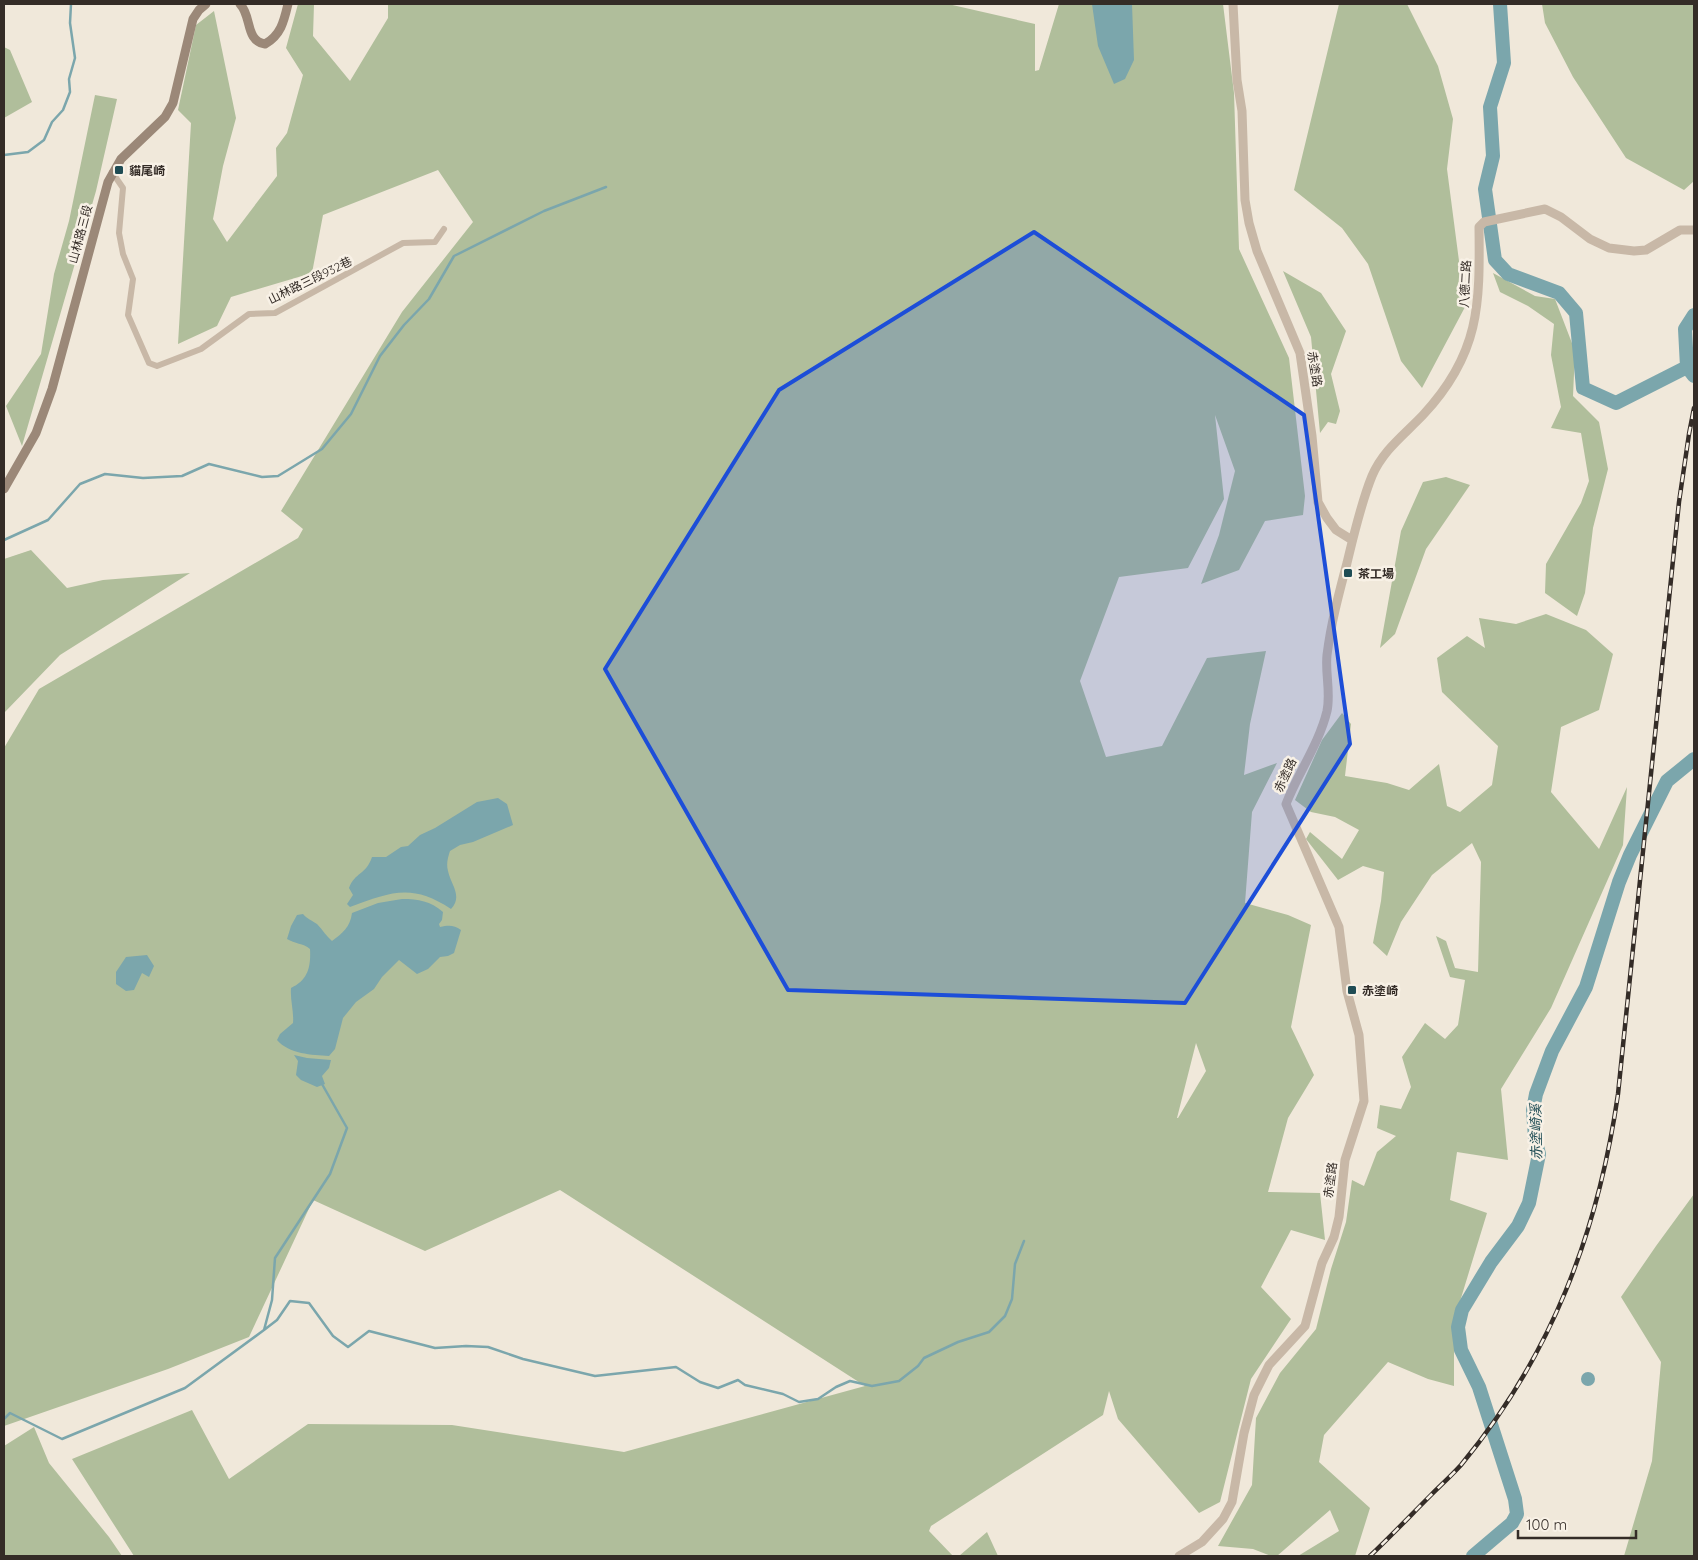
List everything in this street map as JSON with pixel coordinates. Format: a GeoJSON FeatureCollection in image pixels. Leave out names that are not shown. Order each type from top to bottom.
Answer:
{"type":"FeatureCollection","features":[{"type":"Feature","properties":{"kind":"main road","name":"山林路三段"},"geometry":{"type":"LineString","coordinates":[[4,489],[36,433],[52,389],[96,223],[112,172],[120,159],[170,110],[193,19],[198,10],[206,4]]}},
{"type":"Feature","properties":{"kind":"main road"},"geometry":{"type":"LineString","coordinates":[[243,5],[252,38],[258,43],[265,44],[272,40],[281,28],[288,4]]}},
{"type":"Feature","properties":{"kind":"street","name":"赤塗路"},"geometry":{"type":"LineString","coordinates":[[1179,1556],[1202,1542],[1223,1519],[1232,1502],[1244,1433],[1254,1396],[1269,1366],[1305,1326],[1322,1262],[1334,1237],[1339,1216],[1345,1160],[1364,1101],[1359,1035],[1347,991],[1339,927],[1286,804],[1320,732],[1327,711],[1329,698],[1327,658],[1330,634],[1352,540],[1336,530],[1318,502],[1312,436],[1300,353],[1257,251],[1249,223],[1244,200],[1242,111],[1237,80],[1232,4]]}},
{"type":"Feature","properties":{"kind":"street","name":"山林路三段932巷"},"geometry":{"type":"LineString","coordinates":[[112,172],[124,188],[120,233],[123,254],[133,279],[128,315],[149,363],[157,366],[202,348],[249,314],[275,313],[403,243],[435,242],[444,229]]}},
{"type":"Feature","properties":{"kind":"street","name":"八德二路"},"geometry":{"type":"LineString","coordinates":[[1352,540],[1372,476],[1380,459],[1423,415],[1444,390],[1455,374],[1463,356],[1472,334],[1478,307],[1480,282],[1479,227],[1484,222],[1545,209],[1561,217],[1590,239],[1609,248],[1634,251],[1646,250],[1680,230],[1694,230]]}},
{"type":"Feature","properties":{"kind":"highlighted area"},"geometry":{"type":"Polygon","coordinates":[[[1034,232],[1304,415],[1350,744],[1185,1003],[788,990],[605,669],[779,390],[1034,232]]]}},
{"type":"Feature","properties":{"kind":"green space"},"geometry":{"type":"Polygon","coordinates":[[[298,4],[314,4],[313,36],[350,81],[388,18],[388,4],[948,4],[1035,24],[1035,71],[1039,70],[1059,4],[1223,4],[1234,93],[1239,249],[1289,358],[1305,496],[1303,515],[1265,521],[1239,570],[1201,584],[1219,535],[1235,471],[1215,415],[1224,499],[1188,568],[1119,577],[1080,681],[1106,757],[1162,746],[1207,658],[1266,651],[1250,724],[1244,775],[1277,763],[1252,812],[1245,903],[1288,915],[1311,925],[1291,1027],[1314,1075],[1288,1118],[1268,1192],[1320,1193],[1325,1240],[1291,1230],[1261,1287],[1291,1319],[1251,1379],[1220,1502],[1199,1513],[1118,1419],[1109,1391],[1103,1415],[931,1526],[929,1531],[953,1556],[134,1556],[72,1459],[192,1410],[229,1479],[308,1424],[452,1425],[624,1452],[865,1386],[560,1190],[425,1251],[313,1200],[249,1337],[168,1369],[4,1426],[4,748],[39,689],[298,538],[303,529],[281,511],[402,312],[473,222],[438,170],[323,215],[312,273],[231,297],[217,326],[178,344],[191,123],[178,110],[196,25],[214,11],[236,118],[223,166],[213,219],[227,242],[277,176],[276,148],[287,133],[303,75],[286,48],[298,4]],[[1196,1043],[1177,1118],[1178,1118],[1206,1071],[1196,1043]]]}},
{"type":"Feature","properties":{"kind":"green space"},"geometry":{"type":"Polygon","coordinates":[[[1339,4],[1407,4],[1438,66],[1453,119],[1447,169],[1465,307],[1422,388],[1401,361],[1368,264],[1342,228],[1294,190],[1339,4]]]}},
{"type":"Feature","properties":{"kind":"green space"},"geometry":{"type":"Polygon","coordinates":[[[1542,4],[1694,4],[1694,181],[1684,190],[1626,158],[1573,77],[1545,23],[1542,4]]]}},
{"type":"Feature","properties":{"kind":"green space"},"geometry":{"type":"Polygon","coordinates":[[[4,47],[10,50],[32,102],[4,118],[4,47]]]}},
{"type":"Feature","properties":{"kind":"green space"},"geometry":{"type":"Polygon","coordinates":[[[95,95],[117,99],[96,191],[22,446],[6,406],[41,354],[54,274],[69,221],[95,95]]]}},
{"type":"Feature","properties":{"kind":"green space"},"geometry":{"type":"Polygon","coordinates":[[[1283,271],[1321,293],[1346,331],[1331,374],[1340,411],[1336,424],[1328,422],[1320,433],[1311,337],[1283,271]]]}},
{"type":"Feature","properties":{"kind":"green space"},"geometry":{"type":"Polygon","coordinates":[[[1493,273],[1535,296],[1555,299],[1575,351],[1573,396],[1599,422],[1608,469],[1593,528],[1585,593],[1577,616],[1545,593],[1546,564],[1581,503],[1589,481],[1581,433],[1551,428],[1561,407],[1551,355],[1554,324],[1528,306],[1500,292],[1493,273]]]}},
{"type":"Feature","properties":{"kind":"green space"},"geometry":{"type":"Polygon","coordinates":[[[1446,477],[1470,485],[1426,549],[1395,634],[1380,648],[1401,531],[1423,482],[1446,477]]]}},
{"type":"Feature","properties":{"kind":"green space"},"geometry":{"type":"Polygon","coordinates":[[[31,550],[67,588],[103,580],[190,573],[60,655],[4,713],[4,559],[31,550]]]}},
{"type":"Feature","properties":{"kind":"green space"},"geometry":{"type":"Polygon","coordinates":[[[1546,614],[1586,630],[1613,654],[1599,710],[1561,727],[1551,792],[1599,849],[1627,787],[1623,845],[1551,1008],[1501,1089],[1508,1160],[1457,1152],[1450,1200],[1487,1213],[1454,1321],[1454,1386],[1428,1379],[1388,1362],[1324,1435],[1319,1462],[1370,1508],[1355,1556],[1298,1556],[1339,1531],[1330,1510],[1277,1556],[1271,1556],[1253,1549],[1218,1546],[1252,1485],[1256,1418],[1280,1373],[1316,1329],[1331,1269],[1346,1222],[1352,1180],[1364,1186],[1377,1152],[1396,1136],[1377,1128],[1380,1105],[1401,1109],[1411,1087],[1402,1057],[1425,1023],[1445,1039],[1458,1025],[1465,980],[1450,977],[1436,936],[1446,941],[1455,968],[1478,972],[1481,862],[1472,843],[1432,875],[1401,922],[1387,956],[1373,943],[1384,872],[1363,866],[1338,880],[1306,839],[1310,832],[1342,859],[1359,830],[1335,817],[1311,812],[1295,800],[1322,740],[1342,713],[1351,724],[1345,776],[1387,783],[1409,790],[1439,764],[1447,806],[1460,812],[1492,785],[1498,746],[1442,692],[1437,658],[1467,636],[1485,648],[1479,618],[1516,624],[1546,614]]]}},
{"type":"Feature","properties":{"kind":"green space"},"geometry":{"type":"Polygon","coordinates":[[[1694,1194],[1694,1556],[1624,1556],[1652,1461],[1661,1362],[1621,1297],[1694,1194]]]}},
{"type":"Feature","properties":{"kind":"green space"},"geometry":{"type":"Polygon","coordinates":[[[34,1427],[49,1463],[109,1537],[122,1556],[4,1556],[4,1446],[34,1427]]]}},
{"type":"Feature","properties":{"kind":"green space"},"geometry":{"type":"Polygon","coordinates":[[[987,1532],[998,1556],[959,1556],[987,1532]]]}},
{"type":"Feature","properties":{"kind":"water"},"geometry":{"type":"Polygon","coordinates":[[[1092,4],[1132,4],[1134,60],[1125,79],[1114,84],[1098,46],[1092,4]]]}},
{"type":"Feature","properties":{"kind":"water"},"geometry":{"type":"Polygon","coordinates":[[[498,798],[507,804],[513,825],[473,842],[460,845],[450,851],[447,868],[456,895],[456,900],[451,909],[437,901],[413,893],[390,894],[350,907],[347,904],[353,895],[349,888],[351,883],[367,867],[372,857],[386,857],[401,847],[408,846],[420,835],[477,802],[498,798]]]}},
{"type":"Feature","properties":{"kind":"water"},"geometry":{"type":"Polygon","coordinates":[[[402,899],[419,900],[433,905],[443,912],[442,920],[439,924],[440,927],[451,926],[461,930],[454,953],[440,957],[428,969],[417,974],[399,960],[382,977],[374,989],[356,1002],[343,1018],[335,1049],[329,1056],[301,1053],[282,1045],[277,1040],[280,1034],[293,1023],[291,988],[305,977],[310,962],[310,949],[287,939],[297,915],[303,914],[317,924],[332,941],[350,922],[352,913],[378,903],[402,899]]]}},
{"type":"Feature","properties":{"kind":"water"},"geometry":{"type":"Polygon","coordinates":[[[147,955],[154,966],[149,977],[142,973],[134,990],[126,991],[116,984],[116,972],[126,957],[147,955]]]}},
{"type":"Feature","properties":{"kind":"water"},"geometry":{"type":"Polygon","coordinates":[[[294,1055],[331,1060],[329,1068],[322,1076],[325,1084],[317,1087],[301,1080],[296,1075],[298,1061],[294,1055]]]}},
{"type":"Feature","properties":{"kind":"water"},"geometry":{"type":"Polygon","coordinates":[[[1585,1372],[1591,1372],[1595,1379],[1591,1386],[1585,1386],[1581,1382],[1581,1376],[1585,1372]]]}},
{"type":"Feature","properties":{"kind":"waterway"},"geometry":{"type":"LineString","coordinates":[[4,155],[28,152],[44,140],[52,122],[63,110],[70,92],[69,79],[75,58],[70,23],[71,4]]}},
{"type":"Feature","properties":{"kind":"waterway"},"geometry":{"type":"LineString","coordinates":[[1500,4],[1504,63],[1490,107],[1493,156],[1485,189],[1495,260],[1508,274],[1559,293],[1576,313],[1583,388],[1616,403],[1687,367]]}},
{"type":"Feature","properties":{"kind":"waterway"},"geometry":{"type":"LineString","coordinates":[[4,540],[48,520],[80,484],[105,474],[143,478],[182,476],[209,464],[262,477],[278,476],[322,449],[351,414],[380,356],[404,325],[429,299],[454,256],[544,211],[606,187]]}},
{"type":"Feature","properties":{"kind":"waterway","name":"赤塗崎溪"},"geometry":{"type":"LineString","coordinates":[[1694,315],[1685,329],[1687,367],[1694,376]]}},
{"type":"Feature","properties":{"kind":"waterway","name":"赤塗崎溪"},"geometry":{"type":"LineString","coordinates":[[1473,1556],[1512,1523],[1517,1514],[1515,1499],[1479,1387],[1461,1350],[1458,1327],[1462,1310],[1491,1262],[1518,1226],[1529,1203],[1539,1154],[1535,1138],[1533,1110],[1536,1094],[1552,1051],[1586,987],[1619,882],[1630,855],[1667,781],[1694,759]]}},
{"type":"Feature","properties":{"kind":"waterway"},"geometry":{"type":"LineString","coordinates":[[4,1419],[10,1413],[62,1439],[185,1388],[264,1330],[272,1300],[275,1258],[330,1174],[347,1128],[322,1084]]}},
{"type":"Feature","properties":{"kind":"waterway"},"geometry":{"type":"LineString","coordinates":[[264,1330],[277,1320],[290,1301],[309,1303],[333,1336],[348,1347],[369,1331],[435,1348],[488,1347],[523,1359],[595,1376],[676,1367],[700,1382],[718,1388],[738,1380],[745,1385],[783,1394],[799,1402],[818,1399],[836,1387],[850,1381],[872,1386],[899,1381],[918,1366],[924,1358],[958,1342],[989,1332],[1005,1316],[1012,1299],[1015,1264],[1024,1241]]}},
{"type":"Feature","properties":{"kind":"railway"},"geometry":{"type":"LineString","coordinates":[[1370,1556],[1461,1465],[1493,1423],[1521,1381],[1566,1291],[1598,1195],[1618,1094],[1679,502],[1694,408]]}},
{"type":"Feature","properties":{"kind":"place","name":"貓尾崎"},"geometry":{"type":"Point","coordinates":[119,170]}},
{"type":"Feature","properties":{"kind":"place","name":"茶工場"},"geometry":{"type":"Point","coordinates":[1348,573]}},
{"type":"Feature","properties":{"kind":"place","name":"赤塗崎"},"geometry":{"type":"Point","coordinates":[1352,990]}}]}
